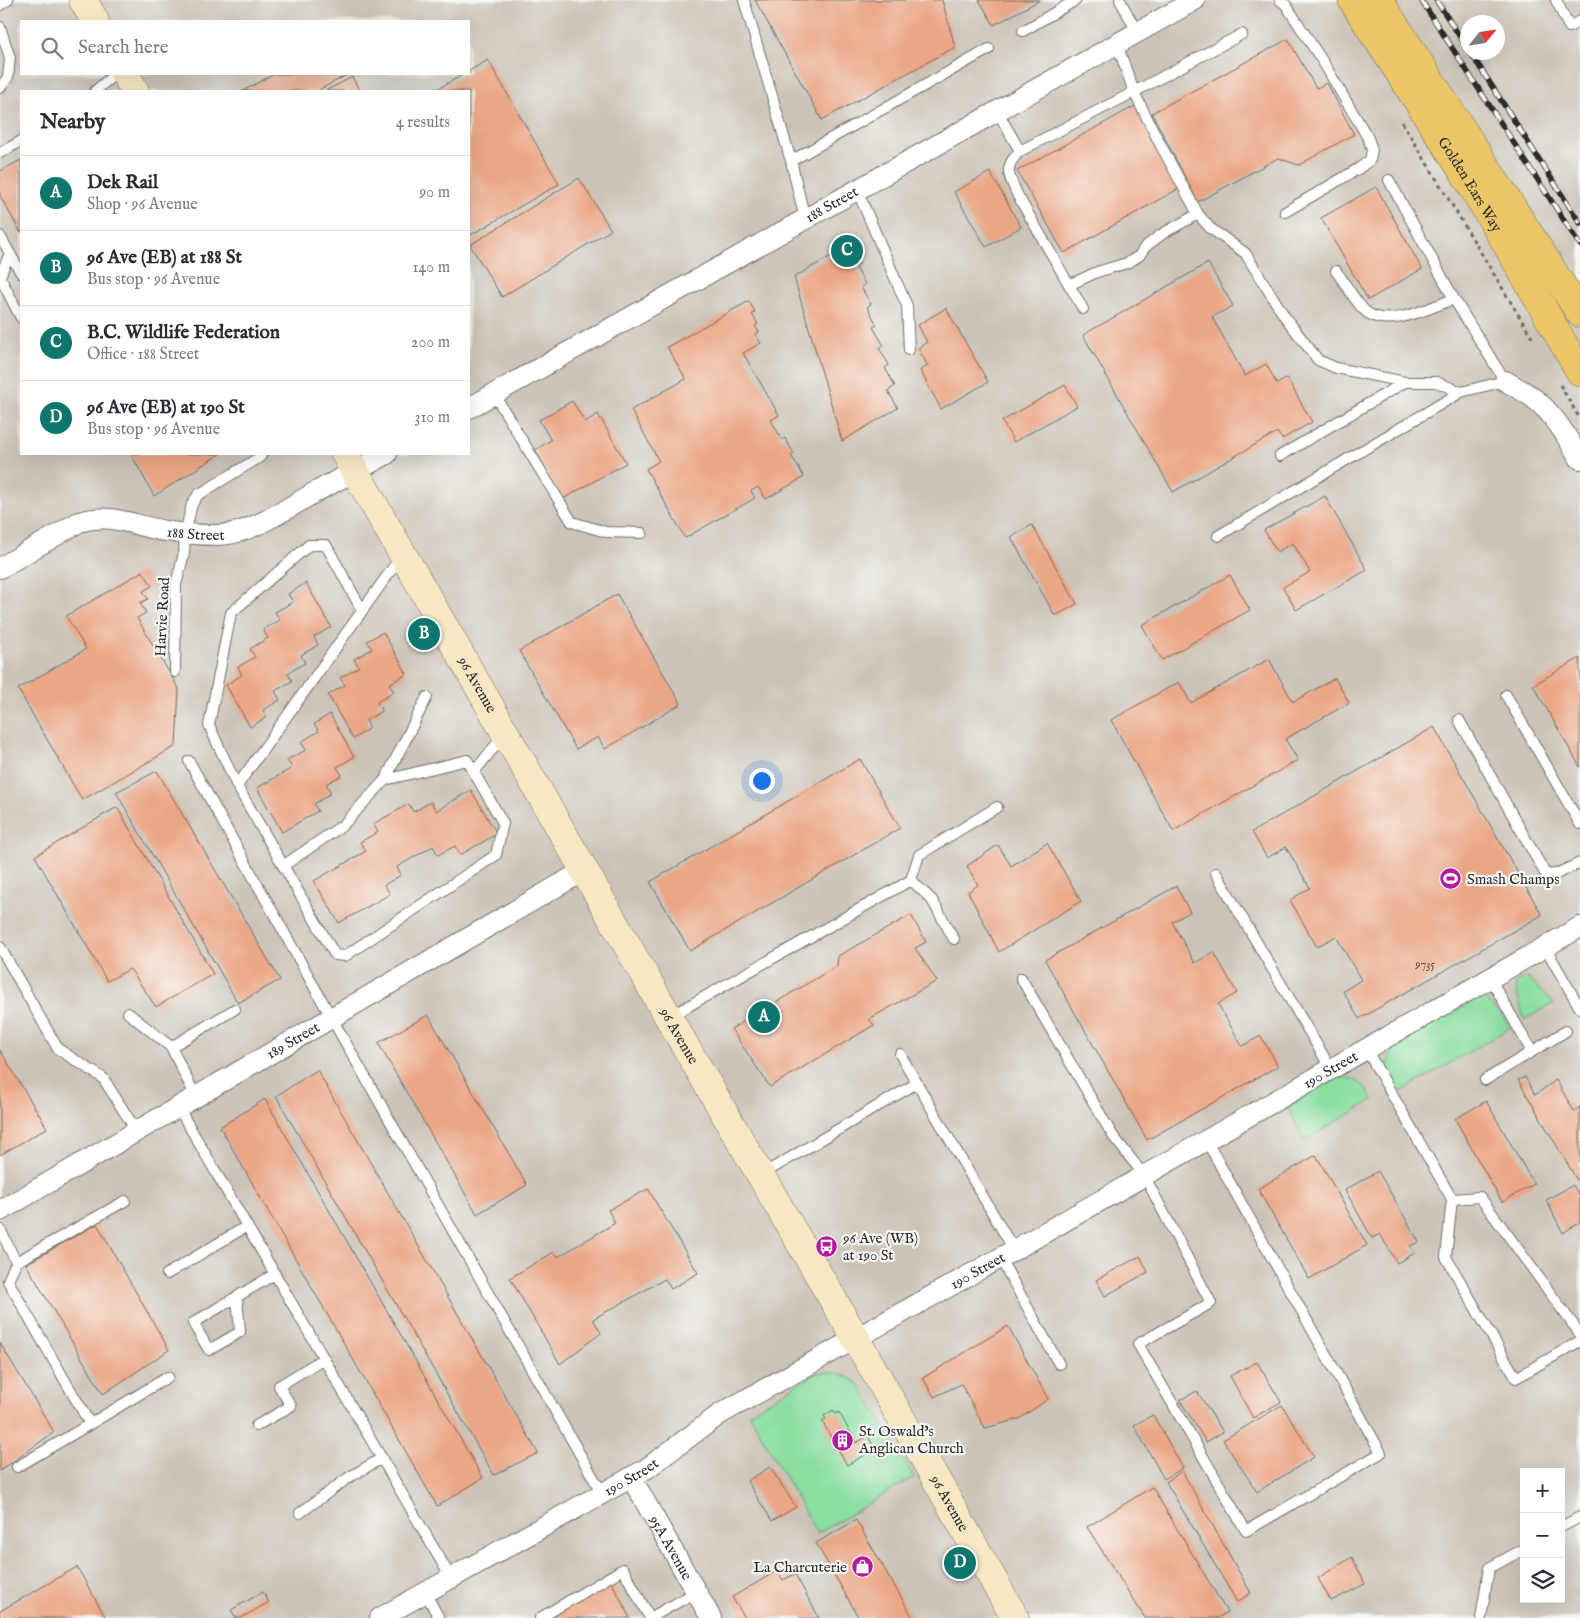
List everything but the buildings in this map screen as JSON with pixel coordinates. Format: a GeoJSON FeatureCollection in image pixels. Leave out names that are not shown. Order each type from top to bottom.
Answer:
{"type":"FeatureCollection","features":[{"type":"Feature","properties":{"kind":"main road"},"geometry":{"type":"LineString","coordinates":[[83,0],[94,20]]}},
{"type":"Feature","properties":{"kind":"main road","name":"Golden Ears Way"},"geometry":{"type":"LineString","coordinates":[[1352,0],[1464,173],[1501,235],[1568,375]]}},
{"type":"Feature","properties":{"kind":"main road","name":"Golden Ears Way"},"geometry":{"type":"LineString","coordinates":[[1379,0],[1580,314]]}},
{"type":"Feature","properties":{"kind":"main road"},"geometry":{"type":"LineString","coordinates":[[126,75],[134,90]]}},
{"type":"Feature","properties":{"kind":"main road","name":"96 Avenue"},"geometry":{"type":"LineString","coordinates":[[350,462],[1015,1618]]}},
{"type":"Feature","properties":{"kind":"street","name":"188 Street"},"geometry":{"type":"LineString","coordinates":[[470,407],[1195,0]]}},
{"type":"Feature","properties":{"kind":"street"},"geometry":{"type":"LineString","coordinates":[[1505,381],[1532,397],[1548,411],[1559,424],[1580,459]]}},
{"type":"Feature","properties":{"kind":"street","name":"188 Street"},"geometry":{"type":"LineString","coordinates":[[0,568],[79,522],[88,519],[101,517],[185,534],[223,535],[244,530],[273,516],[350,462],[382,455]]}},
{"type":"Feature","properties":{"kind":"street","name":"189 Street"},"geometry":{"type":"LineString","coordinates":[[0,1211],[585,870]]}},
{"type":"Feature","properties":{"kind":"street","name":"190 Street"},"geometry":{"type":"LineString","coordinates":[[380,1618],[653,1464],[720,1414],[1007,1254],[1580,927]]}},
{"type":"Feature","properties":{"kind":"street","name":"95A Avenue"},"geometry":{"type":"LineString","coordinates":[[631,1477],[711,1618]]}},
{"type":"Feature","properties":{"kind":"lane"},"geometry":{"type":"LineString","coordinates":[[0,5],[8,0]]}},
{"type":"Feature","properties":{"kind":"lane"},"geometry":{"type":"LineString","coordinates":[[744,0],[792,162],[805,219]]}},
{"type":"Feature","properties":{"kind":"lane"},"geometry":{"type":"LineString","coordinates":[[1023,31],[1076,0]]}},
{"type":"Feature","properties":{"kind":"lane"},"geometry":{"type":"LineString","coordinates":[[1120,0],[1138,32]]}},
{"type":"Feature","properties":{"kind":"lane"},"geometry":{"type":"LineString","coordinates":[[1280,0],[1286,5],[1323,62],[1368,138],[1372,150],[1370,160],[1358,169],[1285,212]]}},
{"type":"Feature","properties":{"kind":"lane"},"geometry":{"type":"LineString","coordinates":[[1556,0],[1569,27],[1580,21]]}},
{"type":"Feature","properties":{"kind":"lane"},"geometry":{"type":"LineString","coordinates":[[0,27],[10,58],[8,77],[0,88]]}},
{"type":"Feature","properties":{"kind":"lane"},"geometry":{"type":"LineString","coordinates":[[1083,309],[1018,196],[1010,178],[1008,169],[1010,161],[1020,150],[1242,34]]}},
{"type":"Feature","properties":{"kind":"lane"},"geometry":{"type":"LineString","coordinates":[[1116,44],[1134,92],[1198,214],[1210,228],[1245,253],[1285,318],[1318,360],[1336,368],[1405,382],[1436,382],[1461,392]]}},
{"type":"Feature","properties":{"kind":"lane"},"geometry":{"type":"LineString","coordinates":[[792,162],[989,50]]}},
{"type":"Feature","properties":{"kind":"lane"},"geometry":{"type":"LineString","coordinates":[[96,90],[114,75]]}},
{"type":"Feature","properties":{"kind":"lane"},"geometry":{"type":"LineString","coordinates":[[997,111],[1020,150]]}},
{"type":"Feature","properties":{"kind":"lane"},"geometry":{"type":"LineString","coordinates":[[0,153],[20,142]]}},
{"type":"Feature","properties":{"kind":"lane"},"geometry":{"type":"LineString","coordinates":[[1218,536],[1461,392],[1505,381],[1454,299],[1389,180]]}},
{"type":"Feature","properties":{"kind":"lane"},"geometry":{"type":"LineString","coordinates":[[857,190],[907,306],[909,350]]}},
{"type":"Feature","properties":{"kind":"lane"},"geometry":{"type":"LineString","coordinates":[[1069,285],[1097,272],[1127,263],[1139,256],[1145,247],[1162,234],[1198,214]]}},
{"type":"Feature","properties":{"kind":"lane"},"geometry":{"type":"LineString","coordinates":[[0,236],[20,271]]}},
{"type":"Feature","properties":{"kind":"lane"},"geometry":{"type":"LineString","coordinates":[[10,253],[0,277],[20,316]]}},
{"type":"Feature","properties":{"kind":"lane"},"geometry":{"type":"LineString","coordinates":[[1336,271],[1364,310],[1373,316],[1400,318],[1454,299]]}},
{"type":"Feature","properties":{"kind":"lane"},"geometry":{"type":"LineString","coordinates":[[1280,456],[1405,382]]}},
{"type":"Feature","properties":{"kind":"lane"},"geometry":{"type":"LineString","coordinates":[[494,394],[572,522],[606,532],[642,533]]}},
{"type":"Feature","properties":{"kind":"lane","name":"Harvie Road"},"geometry":{"type":"LineString","coordinates":[[175,672],[176,585],[184,553],[185,534],[192,504],[198,495],[261,455]]}},
{"type":"Feature","properties":{"kind":"lane"},"geometry":{"type":"LineString","coordinates":[[362,610],[326,545],[309,546],[231,613],[209,725],[237,786],[335,955],[346,956],[496,855],[503,823],[466,760],[385,780]]}},
{"type":"Feature","properties":{"kind":"lane"},"geometry":{"type":"LineString","coordinates":[[237,786],[402,554]]}},
{"type":"Feature","properties":{"kind":"lane"},"geometry":{"type":"LineString","coordinates":[[1506,695],[1580,824]]}},
{"type":"Feature","properties":{"kind":"lane"},"geometry":{"type":"LineString","coordinates":[[283,866],[343,825],[385,780],[427,697]]}},
{"type":"Feature","properties":{"kind":"lane"},"geometry":{"type":"LineString","coordinates":[[1459,720],[1546,875],[1556,874],[1580,863]]}},
{"type":"Feature","properties":{"kind":"lane"},"geometry":{"type":"LineString","coordinates":[[474,772],[505,734]]}},
{"type":"Feature","properties":{"kind":"lane"},"geometry":{"type":"LineString","coordinates":[[189,761],[331,1017],[602,1493]]}},
{"type":"Feature","properties":{"kind":"lane"},"geometry":{"type":"LineString","coordinates":[[669,1018],[911,880],[919,855],[997,807]]}},
{"type":"Feature","properties":{"kind":"lane"},"geometry":{"type":"LineString","coordinates":[[1216,872],[1331,1069]]}},
{"type":"Feature","properties":{"kind":"lane"},"geometry":{"type":"LineString","coordinates":[[911,880],[932,900],[954,939]]}},
{"type":"Feature","properties":{"kind":"lane"},"geometry":{"type":"LineString","coordinates":[[0,947],[58,1049],[103,1078],[136,1132]]}},
{"type":"Feature","properties":{"kind":"lane"},"geometry":{"type":"LineString","coordinates":[[1545,947],[1580,1008]]}},
{"type":"Feature","properties":{"kind":"lane"},"geometry":{"type":"LineString","coordinates":[[1021,978],[1113,1136],[1144,1175],[1211,1303],[1138,1344],[1246,1531],[1381,1453],[1206,1140]]}},
{"type":"Feature","properties":{"kind":"lane"},"geometry":{"type":"LineString","coordinates":[[1490,978],[1532,1052]]}},
{"type":"Feature","properties":{"kind":"lane"},"geometry":{"type":"LineString","coordinates":[[171,1047],[235,1009]]}},
{"type":"Feature","properties":{"kind":"lane"},"geometry":{"type":"LineString","coordinates":[[128,1013],[171,1047],[196,1097]]}},
{"type":"Feature","properties":{"kind":"lane"},"geometry":{"type":"LineString","coordinates":[[1485,1080],[1566,1031]]}},
{"type":"Feature","properties":{"kind":"lane"},"geometry":{"type":"LineString","coordinates":[[1366,1049],[1452,1199],[1446,1257],[1516,1378],[1580,1341]]}},
{"type":"Feature","properties":{"kind":"lane"},"geometry":{"type":"LineString","coordinates":[[900,1054],[1007,1254],[1059,1364]]}},
{"type":"Feature","properties":{"kind":"lane"},"geometry":{"type":"LineString","coordinates":[[760,1175],[917,1083]]}},
{"type":"Feature","properties":{"kind":"lane"},"geometry":{"type":"LineString","coordinates":[[178,1107],[450,1578]]}},
{"type":"Feature","properties":{"kind":"lane"},"geometry":{"type":"LineString","coordinates":[[1452,1199],[1480,1197],[1580,1334]]}},
{"type":"Feature","properties":{"kind":"lane"},"geometry":{"type":"LineString","coordinates":[[90,1424],[4,1281],[16,1262],[125,1201]]}},
{"type":"Feature","properties":{"kind":"lane"},"geometry":{"type":"LineString","coordinates":[[167,1274],[247,1226]]}},
{"type":"Feature","properties":{"kind":"lane"},"geometry":{"type":"LineString","coordinates":[[0,1229],[16,1262]]}},
{"type":"Feature","properties":{"kind":"lane"},"geometry":{"type":"LineString","coordinates":[[237,1297],[240,1332],[209,1350],[193,1323],[275,1274]]}},
{"type":"Feature","properties":{"kind":"lane"},"geometry":{"type":"LineString","coordinates":[[256,1426],[291,1406],[279,1386],[324,1358]]}},
{"type":"Feature","properties":{"kind":"lane"},"geometry":{"type":"LineString","coordinates":[[16,1467],[168,1376]]}},
{"type":"Feature","properties":{"kind":"lane"},"geometry":{"type":"LineString","coordinates":[[300,1512],[348,1478],[382,1458]]}},
{"type":"Feature","properties":{"kind":"lane"},"geometry":{"type":"LineString","coordinates":[[1565,1525],[1580,1517]]}},
{"type":"Feature","properties":{"kind":"lane"},"geometry":{"type":"LineString","coordinates":[[1481,1618],[1489,1568],[1520,1551]]}},
{"type":"Feature","properties":{"kind":"lane"},"geometry":{"type":"LineString","coordinates":[[540,1618],[623,1569],[650,1618],[696,1592]]}},
{"type":"Feature","properties":{"kind":"lane"},"geometry":{"type":"LineString","coordinates":[[425,1592],[439,1618]]}},
{"type":"Feature","properties":{"kind":"path"},"geometry":{"type":"LineString","coordinates":[[1400,118],[1536,344]]}},
{"type":"Feature","properties":{"kind":"path"},"geometry":{"type":"LineString","coordinates":[[1568,375],[1580,419]]}},
{"type":"Feature","properties":{"kind":"shaded area"},"geometry":{"type":"Polygon","coordinates":[[[0,0],[1580,0],[1580,1618],[0,1618],[0,0]]]}},
{"type":"Feature","properties":{"kind":"green space"},"geometry":{"type":"Polygon","coordinates":[[[1526,977],[1554,1003],[1524,1020],[1515,985],[1526,977]]]}},
{"type":"Feature","properties":{"kind":"green space"},"geometry":{"type":"Polygon","coordinates":[[[1482,996],[1505,1019],[1510,1028],[1399,1093],[1388,1069],[1389,1058],[1396,1045],[1482,996]]]}},
{"type":"Feature","properties":{"kind":"green space"},"geometry":{"type":"Polygon","coordinates":[[[1338,1077],[1356,1080],[1364,1086],[1373,1100],[1304,1141],[1288,1107],[1293,1102],[1338,1077]]]}},
{"type":"Feature","properties":{"kind":"green space"},"geometry":{"type":"Polygon","coordinates":[[[823,1372],[845,1375],[862,1388],[914,1477],[817,1534],[749,1413],[815,1374],[823,1372]]]}},
{"type":"Feature","properties":{"kind":"railway"},"geometry":{"type":"LineString","coordinates":[[1421,0],[1580,245]]}},
{"type":"Feature","properties":{"kind":"railway"},"geometry":{"type":"LineString","coordinates":[[1436,0],[1460,37]]}},
{"type":"Feature","properties":{"kind":"railway"},"geometry":{"type":"LineString","coordinates":[[1475,60],[1580,223]]}},
{"type":"Feature","properties":{"kind":"place","name":"B.C. Wildlife Federation"},"geometry":{"type":"Point","coordinates":[847,251]}},
{"type":"Feature","properties":{"kind":"place","name":"96 Ave (EB) at 188 St"},"geometry":{"type":"Point","coordinates":[424,634]}},
{"type":"Feature","properties":{"kind":"place","name":"Smash Champs"},"geometry":{"type":"Point","coordinates":[1451,879]}},
{"type":"Feature","properties":{"kind":"place","name":"Dek Rail"},"geometry":{"type":"Point","coordinates":[764,1017]}},
{"type":"Feature","properties":{"kind":"place","name":"96 Ave (WB) at 190 St"},"geometry":{"type":"Point","coordinates":[827,1247]}},
{"type":"Feature","properties":{"kind":"place","name":"St. Oswald's Anglican Church"},"geometry":{"type":"Point","coordinates":[843,1440]}},
{"type":"Feature","properties":{"kind":"place","name":"96 Ave (EB) at 190 St"},"geometry":{"type":"Point","coordinates":[960,1563]}},
{"type":"Feature","properties":{"kind":"place","name":"La Charcuterie"},"geometry":{"type":"Point","coordinates":[863,1567]}}]}
